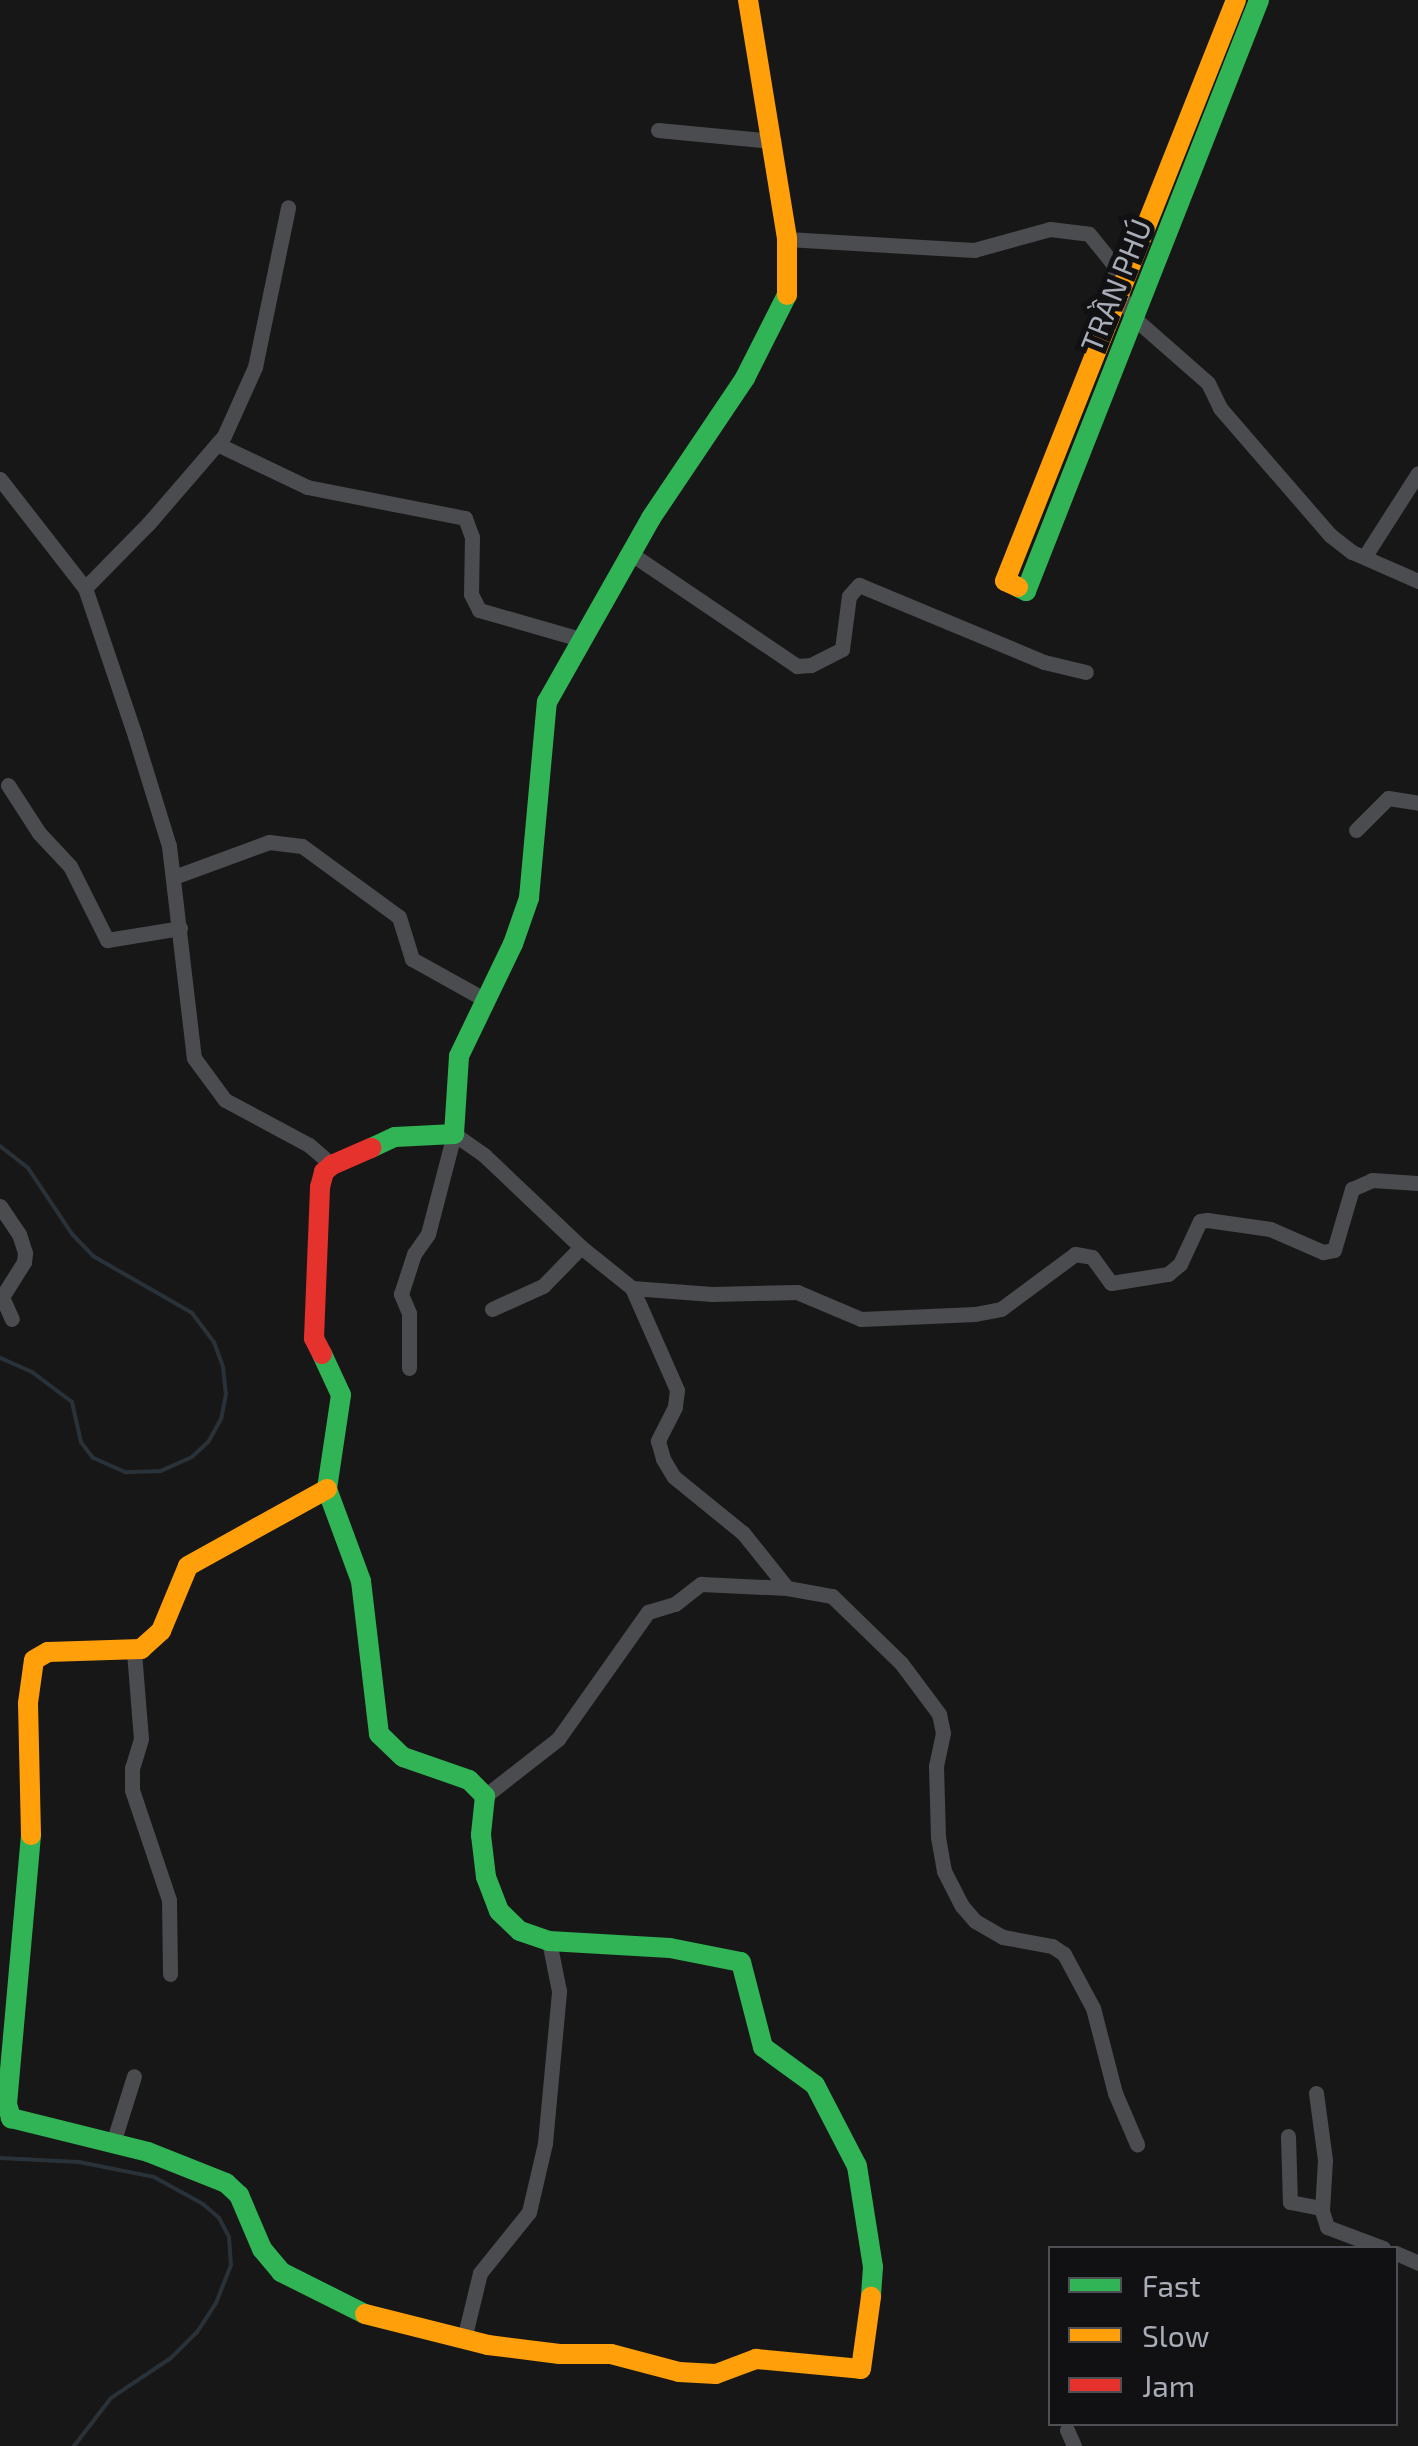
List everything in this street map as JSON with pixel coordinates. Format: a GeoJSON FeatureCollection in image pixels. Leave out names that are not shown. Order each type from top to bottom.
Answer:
{"type":"FeatureCollection","features":[{"type":"Feature","properties":{"kind":"street"},"geometry":{"type":"LineString","coordinates":[[409,1368],[409,1313],[401,1294],[414,1254],[428,1234],[454,1134],[459,1056],[513,944],[529,898],[544,716],[554,684],[630,553],[745,378],[782,311],[789,283],[773,141],[748,0]]}},
{"type":"Feature","properties":{"kind":"street","name":"TRẦN PHÚ"},"geometry":{"type":"LineString","coordinates":[[1236,0],[1005,581],[1026,591],[1259,0]]}},
{"type":"Feature","properties":{"kind":"street"},"geometry":{"type":"LineString","coordinates":[[658,130],[773,141]]}},
{"type":"Feature","properties":{"kind":"street"},"geometry":{"type":"LineString","coordinates":[[84,588],[148,524],[217,444],[256,367],[288,206]]}},
{"type":"Feature","properties":{"kind":"street"},"geometry":{"type":"LineString","coordinates":[[787,239],[974,250],[1050,229],[1081,232],[1096,240],[1113,264],[1121,296],[1134,318],[1208,383],[1220,408],[1330,535],[1418,582]]}},
{"type":"Feature","properties":{"kind":"street"},"geometry":{"type":"LineString","coordinates":[[217,444],[307,487],[465,518],[472,537],[471,594],[479,610],[580,640]]}},
{"type":"Feature","properties":{"kind":"street"},"geometry":{"type":"LineString","coordinates":[[1365,556],[1418,473]]}},
{"type":"Feature","properties":{"kind":"street"},"geometry":{"type":"LineString","coordinates":[[0,479],[84,588],[135,736],[174,877],[192,1052],[201,1071],[243,1113],[308,1145],[332,1164]]}},
{"type":"Feature","properties":{"kind":"street"},"geometry":{"type":"LineString","coordinates":[[630,553],[797,666],[812,665],[842,649],[848,596],[859,585],[1005,647],[1086,672]]}},
{"type":"Feature","properties":{"kind":"street"},"geometry":{"type":"LineString","coordinates":[[8,785],[39,833],[70,866],[107,940],[180,928]]}},
{"type":"Feature","properties":{"kind":"street"},"geometry":{"type":"LineString","coordinates":[[1356,830],[1388,798],[1418,803]]}},
{"type":"Feature","properties":{"kind":"street"},"geometry":{"type":"LineString","coordinates":[[174,877],[260,844],[281,841],[302,846],[400,917],[412,959],[484,999]]}},
{"type":"Feature","properties":{"kind":"street"},"geometry":{"type":"LineString","coordinates":[[327,1489],[188,1566],[161,1631],[134,1652],[44,1653],[31,1666],[32,1833],[7,2104],[12,2120],[169,2158],[226,2183],[246,2207],[262,2249],[293,2281],[364,2314],[464,2338],[560,2354],[611,2354],[705,2374],[756,2358],[854,2370],[865,2366],[873,2266],[860,2175],[815,2085],[762,2047],[741,1962],[670,1948],[550,1941],[510,1924],[490,1894],[482,1845],[484,1796],[469,1780],[403,1757],[379,1734],[360,1580],[327,1489],[340,1395],[314,1338],[320,1186],[332,1164],[395,1137],[454,1134],[484,1154],[581,1247],[632,1288],[676,1390],[675,1407],[658,1441],[662,1459],[674,1477],[736,1526],[787,1588]]}},
{"type":"Feature","properties":{"kind":"street"},"geometry":{"type":"LineString","coordinates":[[632,1288],[712,1294],[797,1292],[862,1319],[975,1314],[1001,1309],[1075,1254],[1092,1256],[1112,1282],[1168,1274],[1180,1264],[1200,1221],[1270,1229],[1323,1252],[1334,1250],[1352,1189],[1372,1180],[1418,1183]]}},
{"type":"Feature","properties":{"kind":"street"},"geometry":{"type":"LineString","coordinates":[[0,1206],[20,1234],[24,1253],[24,1262],[2,1297],[12,1319]]}},
{"type":"Feature","properties":{"kind":"street"},"geometry":{"type":"LineString","coordinates":[[492,1309],[543,1286],[581,1247]]}},
{"type":"Feature","properties":{"kind":"street"},"geometry":{"type":"LineString","coordinates":[[484,1796],[558,1739],[648,1612],[675,1604],[701,1584],[787,1588],[840,1600],[901,1663],[939,1714],[944,1733],[936,1766],[935,1804],[944,1870],[962,1906],[975,1920],[1018,1943],[1052,1946],[1064,1954],[1093,2008],[1115,2093],[1137,2144]]}},
{"type":"Feature","properties":{"kind":"street"},"geometry":{"type":"LineString","coordinates":[[134,1652],[141,1739],[132,1768],[132,1790],[169,1900],[170,1974]]}},
{"type":"Feature","properties":{"kind":"street"},"geometry":{"type":"LineString","coordinates":[[464,2338],[480,2272],[528,2212],[545,2143],[559,2017],[558,1976],[550,1941]]}},
{"type":"Feature","properties":{"kind":"street"},"geometry":{"type":"LineString","coordinates":[[113,2144],[134,2076]]}},
{"type":"Feature","properties":{"kind":"street"},"geometry":{"type":"LineString","coordinates":[[1316,2093],[1325,2160],[1322,2210],[1327,2228],[1377,2246]]}},
{"type":"Feature","properties":{"kind":"street"},"geometry":{"type":"LineString","coordinates":[[1288,2136],[1290,2202],[1322,2210]]}},
{"type":"Feature","properties":{"kind":"street"},"geometry":{"type":"LineString","coordinates":[[1066,2430],[1074,2446]]}},
{"type":"Feature","properties":{"kind":"waterway"},"geometry":{"type":"LineString","coordinates":[[0,1146],[28,1168],[72,1234],[93,1256],[192,1313],[214,1342],[223,1367],[226,1394],[221,1419],[208,1442],[192,1457],[161,1471],[125,1472],[93,1458],[81,1442],[72,1402],[32,1372],[0,1358]]}},
{"type":"Feature","properties":{"kind":"waterway"},"geometry":{"type":"LineString","coordinates":[[0,2158],[79,2162],[154,2177],[203,2204],[219,2218],[229,2237],[231,2265],[216,2303],[197,2332],[171,2358],[111,2398],[74,2446]]}},
{"type":"Feature","properties":{"kind":"traffic: fast"},"geometry":{"type":"LineString","coordinates":[[1018,587],[1026,591],[1259,0]]}},
{"type":"Feature","properties":{"kind":"traffic: fast"},"geometry":{"type":"LineString","coordinates":[[371,1148],[395,1137],[454,1134],[459,1056],[513,944],[529,898],[547,702],[651,518],[745,378],[787,295]]}},
{"type":"Feature","properties":{"kind":"traffic: fast"},"geometry":{"type":"LineString","coordinates":[[322,1354],[341,1395],[327,1489],[361,1581],[379,1734],[403,1757],[469,1780],[485,1796],[481,1835],[486,1877],[499,1911],[520,1931],[549,1941],[670,1948],[741,1962],[763,2047],[815,2085],[857,2166],[873,2267],[871,2297]]}},
{"type":"Feature","properties":{"kind":"traffic: fast"},"geometry":{"type":"LineString","coordinates":[[31,1835],[7,2104],[11,2118],[148,2152],[226,2183],[239,2195],[262,2249],[281,2272],[365,2314]]}},
{"type":"Feature","properties":{"kind":"traffic: slow"},"geometry":{"type":"LineString","coordinates":[[748,0],[787,239],[787,295]]}},
{"type":"Feature","properties":{"kind":"traffic: slow"},"geometry":{"type":"LineString","coordinates":[[1018,587],[1005,581],[1236,0]]}},
{"type":"Feature","properties":{"kind":"traffic: slow"},"geometry":{"type":"LineString","coordinates":[[31,1835],[28,1703],[34,1660],[48,1652],[141,1649],[161,1631],[188,1566],[327,1489]]}},
{"type":"Feature","properties":{"kind":"traffic: slow"},"geometry":{"type":"LineString","coordinates":[[365,2314],[488,2345],[559,2354],[611,2354],[679,2372],[716,2374],[756,2359],[861,2369],[871,2297]]}},
{"type":"Feature","properties":{"kind":"traffic: jam"},"geometry":{"type":"LineString","coordinates":[[322,1354],[314,1338],[320,1187],[324,1172],[332,1165],[371,1148]]}}]}
